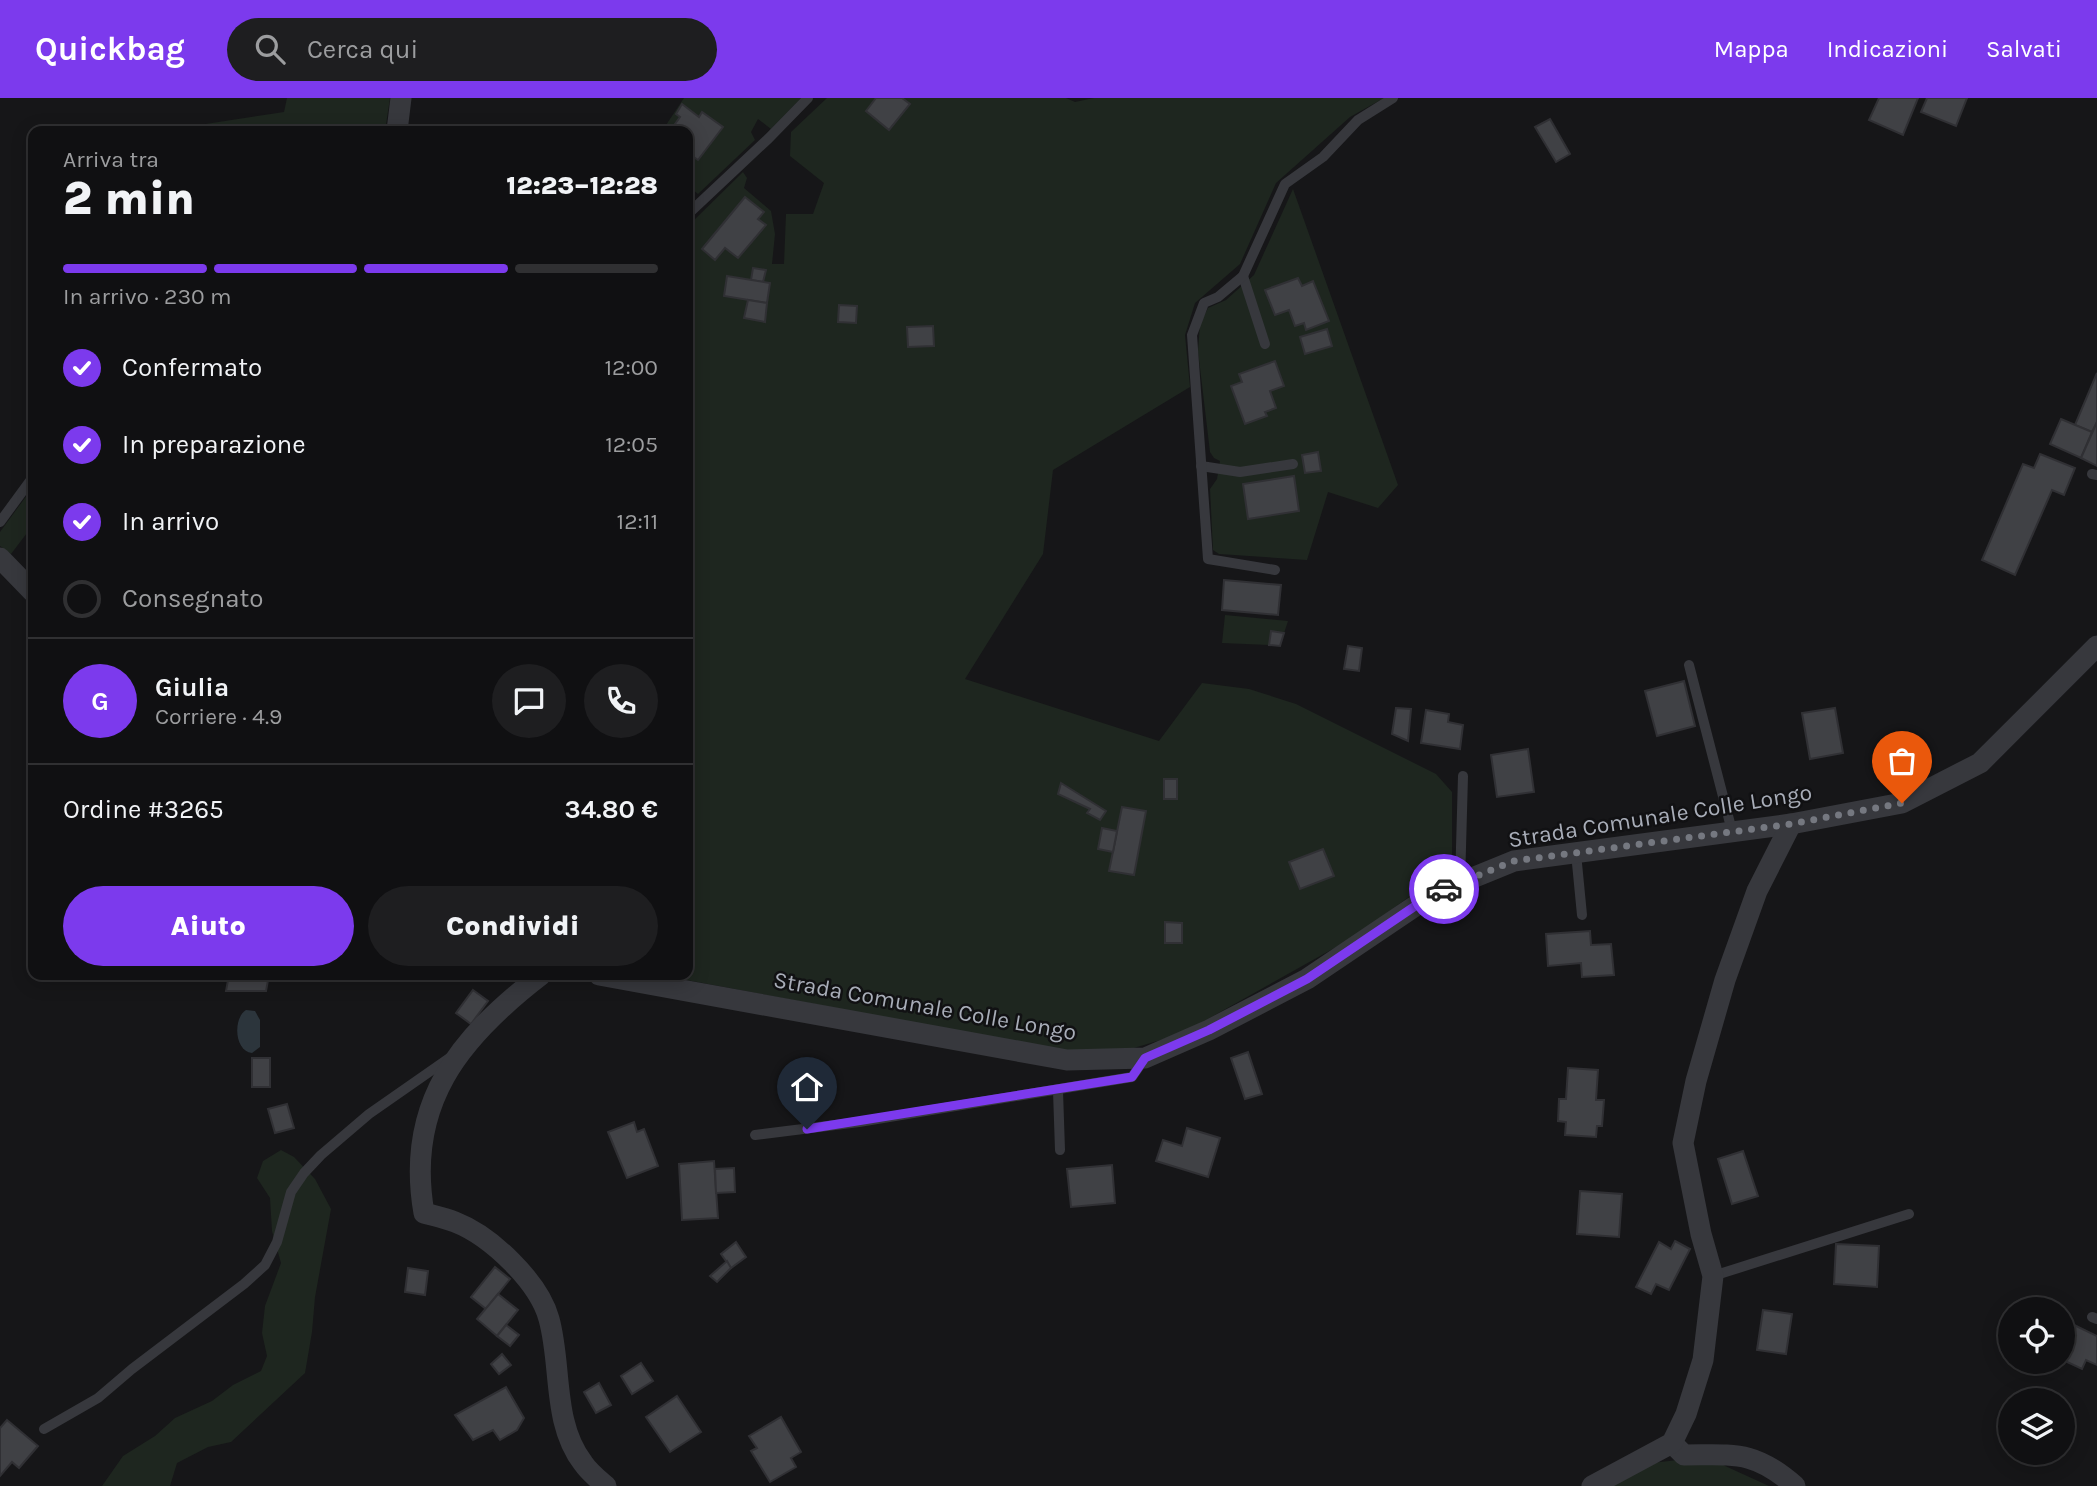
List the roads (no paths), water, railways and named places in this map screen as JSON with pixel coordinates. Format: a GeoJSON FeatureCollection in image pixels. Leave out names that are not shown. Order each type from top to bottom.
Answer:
{"type":"FeatureCollection","features":[{"type":"Feature","properties":{"kind":"street"},"geometry":{"type":"LineString","coordinates":[[398,126],[401,98]]}},
{"type":"Feature","properties":{"kind":"street"},"geometry":{"type":"LineString","coordinates":[[0,558],[28,587]]}},
{"type":"Feature","properties":{"kind":"street","name":"Strada Comunale Colle Longo"},"geometry":{"type":"LineString","coordinates":[[627,980],[1067,1060],[1145,1058],[1209,1030],[1307,979],[1433,894],[1514,861],[1791,824],[1902,803],[1980,762],[2097,646]]}},
{"type":"Feature","properties":{"kind":"street"},"geometry":{"type":"LineString","coordinates":[[1591,1486],[1672,1443],[1686,1414],[1703,1360],[1713,1276],[1701,1234],[1683,1143],[1696,1081],[1725,980],[1756,891],[1791,824]]}},
{"type":"Feature","properties":{"kind":"street"},"geometry":{"type":"LineString","coordinates":[[535,980],[476,1032],[447,1070],[435,1093],[423,1132],[419,1183],[424,1213],[457,1222],[493,1245],[526,1276],[540,1296],[549,1320],[568,1438],[583,1463],[606,1486]]}},
{"type":"Feature","properties":{"kind":"street"},"geometry":{"type":"LineString","coordinates":[[1672,1443],[1684,1455],[1730,1454],[1752,1458],[1777,1470],[1795,1486]]}},
{"type":"Feature","properties":{"kind":"lane"},"geometry":{"type":"LineString","coordinates":[[693,209],[808,98]]}},
{"type":"Feature","properties":{"kind":"lane"},"geometry":{"type":"LineString","coordinates":[[1275,570],[1208,559],[1192,335],[1204,303],[1218,297],[1243,275],[1285,184],[1323,157],[1358,120],[1393,98]]}},
{"type":"Feature","properties":{"kind":"lane"},"geometry":{"type":"LineString","coordinates":[[1243,275],[1265,344]]}},
{"type":"Feature","properties":{"kind":"lane"},"geometry":{"type":"LineString","coordinates":[[1201,466],[1240,472],[1293,464]]}},
{"type":"Feature","properties":{"kind":"lane"},"geometry":{"type":"LineString","coordinates":[[0,522],[28,484]]}},
{"type":"Feature","properties":{"kind":"lane"},"geometry":{"type":"LineString","coordinates":[[1689,666],[1732,831]]}},
{"type":"Feature","properties":{"kind":"lane"},"geometry":{"type":"LineString","coordinates":[[1460,883],[1463,776]]}},
{"type":"Feature","properties":{"kind":"lane"},"geometry":{"type":"LineString","coordinates":[[1576,853],[1582,915]]}},
{"type":"Feature","properties":{"kind":"lane"},"geometry":{"type":"LineString","coordinates":[[44,1429],[98,1398],[244,1284],[265,1265],[277,1242],[291,1192],[304,1172],[369,1114],[451,1054],[461,1052]]}},
{"type":"Feature","properties":{"kind":"lane"},"geometry":{"type":"LineString","coordinates":[[755,1135],[859,1122],[1132,1077],[1145,1058]]}},
{"type":"Feature","properties":{"kind":"lane"},"geometry":{"type":"LineString","coordinates":[[1058,1091],[1060,1150]]}},
{"type":"Feature","properties":{"kind":"lane"},"geometry":{"type":"LineString","coordinates":[[1713,1276],[1909,1214]]}}]}
